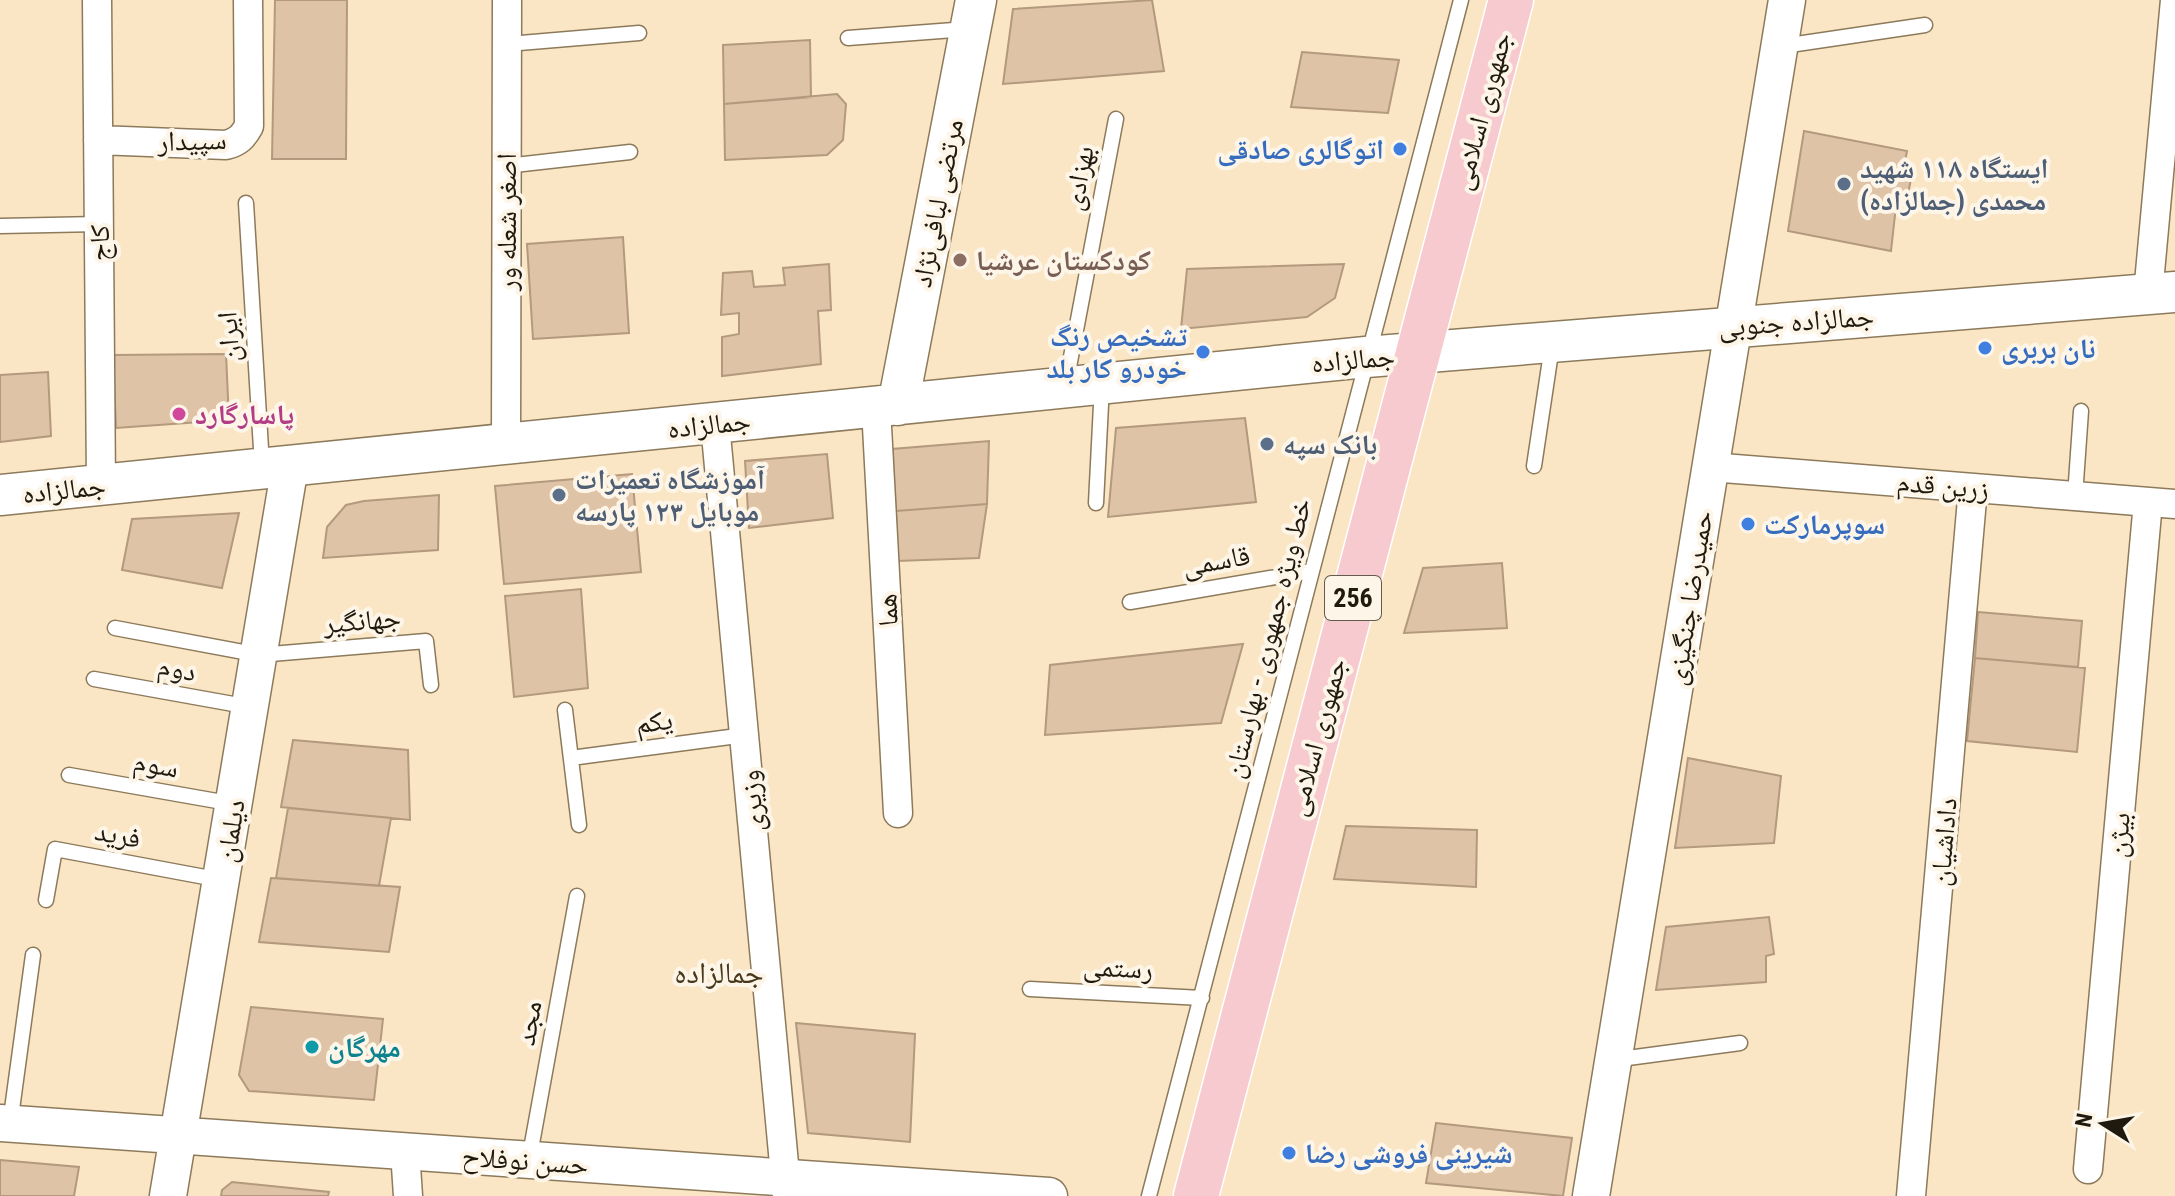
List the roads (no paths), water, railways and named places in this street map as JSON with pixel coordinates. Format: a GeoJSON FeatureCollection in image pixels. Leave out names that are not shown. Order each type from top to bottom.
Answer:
{"type":"FeatureCollection","features":[{"type":"Feature","properties":{"kind":"main road","name":"جمهوری اسلامی"},"geometry":{"type":"LineString","coordinates":[[1196,1196],[1511,0]]}},
{"type":"Feature","properties":{"kind":"main road","name":"مرتضی لبافی‌نژاد"},"geometry":{"type":"LineString","coordinates":[[887,406],[974,14]]}},
{"type":"Feature","properties":{"kind":"main road","name":"جمالزاده جنوبی"},"geometry":{"type":"LineString","coordinates":[[1417,354],[2162,293]]}},
{"type":"Feature","properties":{"kind":"main road","name":"جمالزاده"},"geometry":{"type":"LineString","coordinates":[[0,495],[1417,354]]}},
{"type":"Feature","properties":{"kind":"street","name":"کاج"},"geometry":{"type":"LineString","coordinates":[[97,0],[101,485]]}},
{"type":"Feature","properties":{"kind":"street","name":"سپیدار"},"geometry":{"type":"LineString","coordinates":[[98,140],[226,145],[244,136],[249,126],[248,0]]}},
{"type":"Feature","properties":{"kind":"street","name":"اصغر شعله ور"},"geometry":{"type":"LineString","coordinates":[[506,444],[507,0]]}},
{"type":"Feature","properties":{"kind":"street","name":"حمیدرضا چنگیزی"},"geometry":{"type":"LineString","coordinates":[[1591,1196],[1787,0]]}},
{"type":"Feature","properties":{"kind":"street"},"geometry":{"type":"LineString","coordinates":[[2162,293],[2175,0]]}},
{"type":"Feature","properties":{"kind":"street","name":"هما"},"geometry":{"type":"LineString","coordinates":[[887,406],[898,813]]}},
{"type":"Feature","properties":{"kind":"street","name":"وزیری"},"geometry":{"type":"LineString","coordinates":[[715,424],[787,1187]]}},
{"type":"Feature","properties":{"kind":"street","name":"زرین قدم"},"geometry":{"type":"LineString","coordinates":[[1710,467],[2162,503]]}},
{"type":"Feature","properties":{"kind":"street","name":"دیلمان"},"geometry":{"type":"LineString","coordinates":[[168,1196],[259,655],[276,468]]}},
{"type":"Feature","properties":{"kind":"street","name":"داداشیان"},"geometry":{"type":"LineString","coordinates":[[1911,1196],[1973,488]]}},
{"type":"Feature","properties":{"kind":"street","name":"بیژن"},"geometry":{"type":"LineString","coordinates":[[2088,1169],[2162,503]]}},
{"type":"Feature","properties":{"kind":"street","name":"حسن نوفلاح"},"geometry":{"type":"LineString","coordinates":[[5,1123],[529,1160],[787,1187],[1049,1196]]}},
{"type":"Feature","properties":{"kind":"street"},"geometry":{"type":"LineString","coordinates":[[405,1151],[408,1196]]}},
{"type":"Feature","properties":{"kind":"lane","name":"خط ویژه جمهوری - بهارستان"},"geometry":{"type":"LineString","coordinates":[[1149,1196],[1461,0]]}},
{"type":"Feature","properties":{"kind":"lane"},"geometry":{"type":"LineString","coordinates":[[848,38],[974,14]]}},
{"type":"Feature","properties":{"kind":"lane"},"geometry":{"type":"LineString","coordinates":[[1779,46],[1925,25]]}},
{"type":"Feature","properties":{"kind":"lane"},"geometry":{"type":"LineString","coordinates":[[507,44],[639,33]]}},
{"type":"Feature","properties":{"kind":"lane","name":"بهزادی"},"geometry":{"type":"LineString","coordinates":[[1096,503],[1084,386],[1116,119]]}},
{"type":"Feature","properties":{"kind":"lane"},"geometry":{"type":"LineString","coordinates":[[506,166],[630,152]]}},
{"type":"Feature","properties":{"kind":"lane","name":"ایران"},"geometry":{"type":"LineString","coordinates":[[246,203],[276,468]]}},
{"type":"Feature","properties":{"kind":"lane"},"geometry":{"type":"LineString","coordinates":[[0,226],[99,224]]}},
{"type":"Feature","properties":{"kind":"lane"},"geometry":{"type":"LineString","coordinates":[[1534,466],[1552,342]]}},
{"type":"Feature","properties":{"kind":"lane"},"geometry":{"type":"LineString","coordinates":[[2075,496],[2081,411]]}},
{"type":"Feature","properties":{"kind":"lane","name":"قاسمی"},"geometry":{"type":"LineString","coordinates":[[1130,602],[1311,571]]}},
{"type":"Feature","properties":{"kind":"lane"},"geometry":{"type":"LineString","coordinates":[[115,628],[259,655]]}},
{"type":"Feature","properties":{"kind":"lane","name":"جهانگیر"},"geometry":{"type":"LineString","coordinates":[[259,655],[426,641],[431,685]]}},
{"type":"Feature","properties":{"kind":"lane","name":"دوم"},"geometry":{"type":"LineString","coordinates":[[94,679],[250,707]]}},
{"type":"Feature","properties":{"kind":"lane"},"geometry":{"type":"LineString","coordinates":[[565,710],[579,825]]}},
{"type":"Feature","properties":{"kind":"lane","name":"یکم"},"geometry":{"type":"LineString","coordinates":[[571,758],[745,735]]}},
{"type":"Feature","properties":{"kind":"lane","name":"سوم"},"geometry":{"type":"LineString","coordinates":[[69,775],[234,804]]}},
{"type":"Feature","properties":{"kind":"lane","name":"فرید"},"geometry":{"type":"LineString","coordinates":[[46,900],[55,849],[222,880]]}},
{"type":"Feature","properties":{"kind":"lane","name":"مجد"},"geometry":{"type":"LineString","coordinates":[[529,1160],[577,896]]}},
{"type":"Feature","properties":{"kind":"lane"},"geometry":{"type":"LineString","coordinates":[[5,1123],[33,955]]}},
{"type":"Feature","properties":{"kind":"lane","name":"رستمی"},"geometry":{"type":"LineString","coordinates":[[1030,989],[1202,998]]}},
{"type":"Feature","properties":{"kind":"lane"},"geometry":{"type":"LineString","coordinates":[[1613,1061],[1740,1043]]}},
{"type":"Feature","properties":{"kind":"place","name":"اتوگالری صادقی"},"geometry":{"type":"Point","coordinates":[1400,149]}},
{"type":"Feature","properties":{"kind":"place","name":"ایستگاه ۱۱۸ شهید محمدی (جمالزاده)"},"geometry":{"type":"Point","coordinates":[1844,184]}},
{"type":"Feature","properties":{"kind":"place","name":"کودکستان عرشیا"},"geometry":{"type":"Point","coordinates":[960,260]}},
{"type":"Feature","properties":{"kind":"place","name":"نان بربری"},"geometry":{"type":"Point","coordinates":[1985,348]}},
{"type":"Feature","properties":{"kind":"place","name":"تشخیص رنگ خودرو کار بلد"},"geometry":{"type":"Point","coordinates":[1203,352]}},
{"type":"Feature","properties":{"kind":"place","name":"پاسارگارد"},"geometry":{"type":"Point","coordinates":[179,414]}},
{"type":"Feature","properties":{"kind":"place","name":"بانک سپه"},"geometry":{"type":"Point","coordinates":[1267,444]}},
{"type":"Feature","properties":{"kind":"place","name":"آموزشگاه تعمیرات موبایل ۱۲۳ پارسه"},"geometry":{"type":"Point","coordinates":[559,495]}},
{"type":"Feature","properties":{"kind":"place","name":"سوپرمارکت"},"geometry":{"type":"Point","coordinates":[1748,524]}},
{"type":"Feature","properties":{"kind":"place","name":"مهرگان"},"geometry":{"type":"Point","coordinates":[312,1047]}},
{"type":"Feature","properties":{"kind":"place","name":"شیرینی فروشی رضا"},"geometry":{"type":"Point","coordinates":[1289,1153]}},
{"type":"Feature","properties":{"kind":"district","name":"جمالزاده"},"geometry":{"type":"Point","coordinates":[719,973]}}]}
